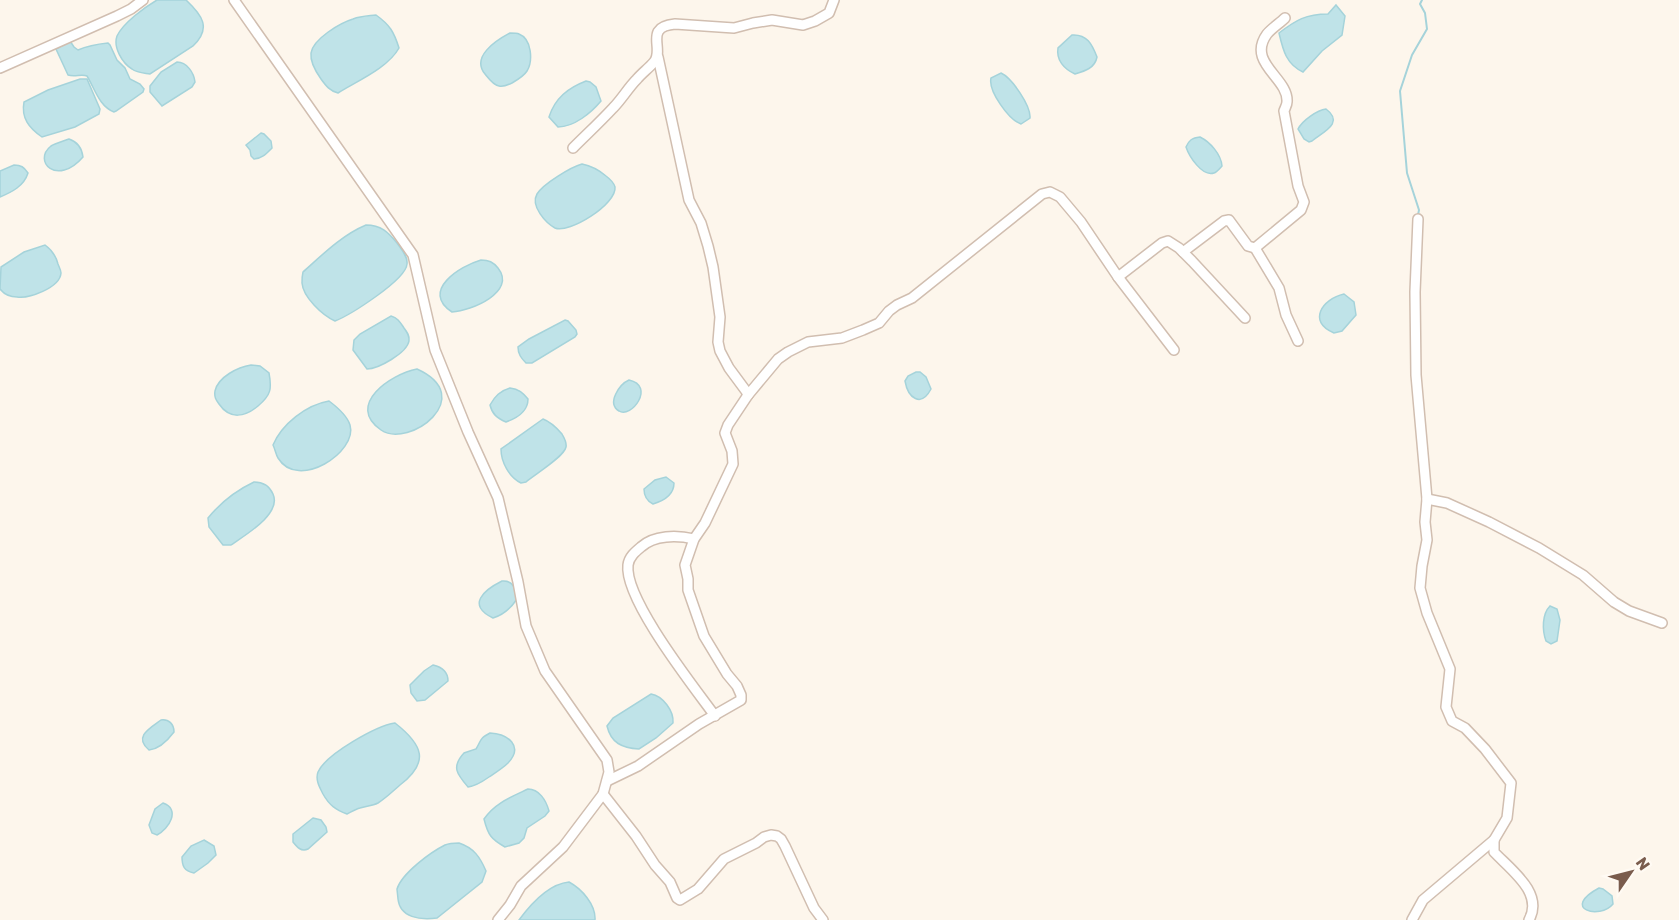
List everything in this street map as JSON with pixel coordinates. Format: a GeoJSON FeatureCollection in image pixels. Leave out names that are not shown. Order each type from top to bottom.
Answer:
{"type":"FeatureCollection","features":[{"type":"Feature","properties":{"kind":"street"},"geometry":{"type":"LineString","coordinates":[[0,68],[117,16],[143,0]]}},
{"type":"Feature","properties":{"kind":"street"},"geometry":{"type":"LineString","coordinates":[[234,0],[413,255],[435,350],[498,498],[526,626],[545,671],[607,760],[609,772],[603,794],[563,847],[521,886],[498,920]]}},
{"type":"Feature","properties":{"kind":"street"},"geometry":{"type":"LineString","coordinates":[[748,395],[720,351],[718,342],[720,317],[711,256],[700,223],[688,200],[657,57],[656,36],[661,28],[675,24],[734,28],[772,21],[803,25],[829,13],[834,0]]}},
{"type":"Feature","properties":{"kind":"street"},"geometry":{"type":"LineString","coordinates":[[1256,248],[1301,210],[1304,202],[1298,186],[1284,111],[1288,100],[1261,56],[1261,47],[1268,34],[1285,18]]}},
{"type":"Feature","properties":{"kind":"street"},"geometry":{"type":"LineString","coordinates":[[573,148],[614,107],[657,57]]}},
{"type":"Feature","properties":{"kind":"street"},"geometry":{"type":"LineString","coordinates":[[606,781],[638,766],[699,724],[741,700],[737,686],[704,636],[688,590],[685,565],[694,539],[705,523],[733,464],[732,451],[725,433],[728,425],[748,395],[778,359],[808,342],[843,338],[879,323],[889,311],[912,298],[1042,194],[1050,192],[1060,197],[1081,222],[1118,277],[1174,350]]}},
{"type":"Feature","properties":{"kind":"street"},"geometry":{"type":"LineString","coordinates":[[1412,920],[1423,900],[1494,840],[1507,818],[1511,783],[1485,749],[1465,728],[1452,721],[1446,707],[1450,669],[1427,614],[1420,588],[1427,540],[1425,522],[1427,499],[1416,375],[1415,292],[1418,219]]}},
{"type":"Feature","properties":{"kind":"street"},"geometry":{"type":"LineString","coordinates":[[1183,252],[1224,221],[1229,220],[1248,246],[1256,248],[1279,288],[1298,341]]}},
{"type":"Feature","properties":{"kind":"street"},"geometry":{"type":"LineString","coordinates":[[1118,277],[1162,243],[1168,241],[1183,252],[1245,318]]}},
{"type":"Feature","properties":{"kind":"street"},"geometry":{"type":"LineString","coordinates":[[1427,499],[1447,503],[1539,548],[1583,575],[1614,602],[1629,611],[1662,623]]}},
{"type":"Feature","properties":{"kind":"street"},"geometry":{"type":"LineString","coordinates":[[694,539],[666,537],[646,542],[633,554],[628,566],[636,599],[715,716]]}},
{"type":"Feature","properties":{"kind":"street"},"geometry":{"type":"LineString","coordinates":[[603,794],[670,882],[680,900],[698,889],[724,859],[771,835],[782,839],[814,909],[823,920]]}},
{"type":"Feature","properties":{"kind":"street"},"geometry":{"type":"LineString","coordinates":[[1494,840],[1494,852],[1527,888],[1533,899],[1533,913],[1529,920]]}},
{"type":"Feature","properties":{"kind":"water"},"geometry":{"type":"Polygon","coordinates":[[[157,0],[186,0],[197,11],[203,22],[202,33],[193,46],[150,74],[138,72],[122,59],[117,50],[117,36],[129,21],[157,0]]]}},
{"type":"Feature","properties":{"kind":"water"},"geometry":{"type":"Polygon","coordinates":[[[1336,5],[1345,16],[1342,35],[1322,51],[1303,72],[1297,69],[1289,61],[1284,51],[1279,33],[1302,19],[1313,15],[1328,14],[1336,5]]]}},
{"type":"Feature","properties":{"kind":"water"},"geometry":{"type":"Polygon","coordinates":[[[376,15],[391,29],[399,48],[388,62],[372,74],[338,93],[328,88],[314,67],[311,56],[313,48],[322,37],[341,24],[359,17],[376,15]]]}},
{"type":"Feature","properties":{"kind":"water"},"geometry":{"type":"Polygon","coordinates":[[[510,33],[519,34],[527,40],[530,51],[529,67],[522,76],[509,84],[499,86],[485,74],[481,68],[481,62],[492,45],[510,33]]]}},
{"type":"Feature","properties":{"kind":"water"},"geometry":{"type":"Polygon","coordinates":[[[1072,35],[1085,38],[1097,57],[1092,66],[1075,74],[1067,70],[1058,56],[1058,48],[1072,35]]]}},
{"type":"Feature","properties":{"kind":"water"},"geometry":{"type":"Polygon","coordinates":[[[70,41],[78,50],[108,43],[130,79],[140,84],[144,89],[143,92],[114,112],[109,109],[101,101],[87,76],[68,75],[56,49],[70,41]]]}},
{"type":"Feature","properties":{"kind":"water"},"geometry":{"type":"Polygon","coordinates":[[[181,62],[189,69],[195,82],[192,87],[162,106],[150,92],[150,86],[161,72],[181,62]]]}},
{"type":"Feature","properties":{"kind":"water"},"geometry":{"type":"Polygon","coordinates":[[[1001,73],[1015,86],[1027,107],[1030,118],[1021,124],[1005,111],[993,90],[991,78],[1001,73]]]}},
{"type":"Feature","properties":{"kind":"water"},"geometry":{"type":"Polygon","coordinates":[[[80,79],[87,79],[100,109],[99,114],[75,127],[42,137],[33,130],[25,118],[24,102],[48,90],[80,79]]]}},
{"type":"Feature","properties":{"kind":"water"},"geometry":{"type":"Polygon","coordinates":[[[586,81],[596,87],[601,101],[582,118],[570,125],[558,127],[549,117],[555,104],[568,90],[586,81]]]}},
{"type":"Feature","properties":{"kind":"water"},"geometry":{"type":"Polygon","coordinates":[[[1326,109],[1331,114],[1333,123],[1312,141],[1304,139],[1298,129],[1300,126],[1306,119],[1326,109]]]}},
{"type":"Feature","properties":{"kind":"water"},"geometry":{"type":"Polygon","coordinates":[[[261,133],[271,141],[272,148],[262,157],[254,159],[246,145],[261,133]]]}},
{"type":"Feature","properties":{"kind":"water"},"geometry":{"type":"Polygon","coordinates":[[[1200,137],[1211,145],[1220,157],[1222,166],[1214,173],[1201,169],[1186,147],[1191,140],[1200,137]]]}},
{"type":"Feature","properties":{"kind":"water"},"geometry":{"type":"Polygon","coordinates":[[[69,139],[79,146],[83,157],[64,170],[56,171],[50,168],[44,158],[46,152],[51,146],[69,139]]]}},
{"type":"Feature","properties":{"kind":"water"},"geometry":{"type":"Polygon","coordinates":[[[582,164],[595,168],[609,178],[615,187],[614,194],[601,209],[581,222],[571,227],[555,228],[537,209],[535,199],[537,194],[558,176],[582,164]]]}},
{"type":"Feature","properties":{"kind":"water"},"geometry":{"type":"Polygon","coordinates":[[[14,165],[25,169],[28,173],[26,178],[17,188],[0,197],[0,171],[14,165]]]}},
{"type":"Feature","properties":{"kind":"water"},"geometry":{"type":"Polygon","coordinates":[[[366,225],[384,230],[404,253],[407,264],[404,271],[388,287],[364,305],[335,321],[309,300],[303,288],[303,272],[341,240],[366,225]]]}},
{"type":"Feature","properties":{"kind":"water"},"geometry":{"type":"Polygon","coordinates":[[[45,245],[55,256],[61,271],[55,283],[43,291],[22,297],[5,294],[0,289],[1,267],[24,252],[45,245]]]}},
{"type":"Feature","properties":{"kind":"water"},"geometry":{"type":"Polygon","coordinates":[[[481,260],[491,262],[498,268],[502,277],[502,285],[489,299],[480,304],[452,312],[443,304],[440,296],[442,288],[454,274],[481,260]]]}},
{"type":"Feature","properties":{"kind":"water"},"geometry":{"type":"Polygon","coordinates":[[[1344,294],[1354,302],[1356,315],[1342,331],[1334,333],[1321,323],[1319,317],[1329,301],[1344,294]]]}},
{"type":"Feature","properties":{"kind":"water"},"geometry":{"type":"Polygon","coordinates":[[[391,316],[399,320],[409,336],[407,346],[391,360],[367,369],[353,350],[354,340],[391,316]]]}},
{"type":"Feature","properties":{"kind":"water"},"geometry":{"type":"Polygon","coordinates":[[[565,320],[576,330],[575,337],[532,363],[526,363],[520,356],[518,347],[565,320]]]}},
{"type":"Feature","properties":{"kind":"water"},"geometry":{"type":"Polygon","coordinates":[[[251,365],[260,366],[269,373],[268,395],[248,413],[233,415],[228,413],[218,403],[215,393],[217,386],[229,374],[251,365]]]}},
{"type":"Feature","properties":{"kind":"water"},"geometry":{"type":"Polygon","coordinates":[[[417,369],[434,380],[441,393],[440,406],[433,417],[407,432],[393,434],[381,430],[371,420],[368,411],[370,401],[376,392],[395,377],[417,369]]]}},
{"type":"Feature","properties":{"kind":"water"},"geometry":{"type":"Polygon","coordinates":[[[916,372],[926,377],[931,389],[927,395],[919,399],[912,396],[905,381],[908,376],[916,372]]]}},
{"type":"Feature","properties":{"kind":"water"},"geometry":{"type":"Polygon","coordinates":[[[629,380],[637,383],[641,388],[641,395],[635,406],[624,412],[619,411],[615,408],[614,399],[618,389],[629,380]]]}},
{"type":"Feature","properties":{"kind":"water"},"geometry":{"type":"Polygon","coordinates":[[[510,388],[522,393],[528,399],[528,404],[521,414],[506,422],[495,415],[490,405],[498,394],[510,388]]]}},
{"type":"Feature","properties":{"kind":"water"},"geometry":{"type":"Polygon","coordinates":[[[329,401],[349,421],[350,436],[345,446],[336,456],[312,469],[299,471],[287,467],[278,458],[273,445],[277,437],[304,411],[329,401]]]}},
{"type":"Feature","properties":{"kind":"water"},"geometry":{"type":"Polygon","coordinates":[[[543,419],[562,434],[566,447],[555,461],[526,482],[521,483],[506,469],[501,449],[543,419]]]}},
{"type":"Feature","properties":{"kind":"water"},"geometry":{"type":"Polygon","coordinates":[[[666,477],[674,483],[674,487],[664,499],[653,504],[646,498],[644,489],[655,480],[666,477]]]}},
{"type":"Feature","properties":{"kind":"water"},"geometry":{"type":"Polygon","coordinates":[[[254,482],[265,485],[273,494],[272,509],[253,530],[231,545],[223,545],[209,527],[208,518],[229,497],[254,482]]]}},
{"type":"Feature","properties":{"kind":"water"},"geometry":{"type":"Polygon","coordinates":[[[502,581],[512,584],[517,599],[506,611],[493,618],[480,608],[479,603],[484,593],[502,581]]]}},
{"type":"Feature","properties":{"kind":"water"},"geometry":{"type":"Polygon","coordinates":[[[1550,606],[1557,609],[1560,620],[1557,641],[1551,644],[1546,641],[1543,627],[1545,613],[1550,606]]]}},
{"type":"Feature","properties":{"kind":"water"},"geometry":{"type":"Polygon","coordinates":[[[433,665],[444,670],[448,681],[425,700],[417,701],[411,693],[410,685],[433,665]]]}},
{"type":"Feature","properties":{"kind":"water"},"geometry":{"type":"Polygon","coordinates":[[[651,694],[660,698],[667,705],[672,714],[673,723],[639,749],[618,744],[611,737],[607,726],[613,718],[651,694]]]}},
{"type":"Feature","properties":{"kind":"water"},"geometry":{"type":"Polygon","coordinates":[[[161,720],[170,723],[174,732],[163,744],[149,750],[144,745],[143,737],[161,720]]]}},
{"type":"Feature","properties":{"kind":"water"},"geometry":{"type":"Polygon","coordinates":[[[395,723],[417,746],[419,761],[416,769],[387,797],[374,805],[358,808],[347,814],[336,809],[325,798],[318,784],[318,772],[331,757],[352,742],[376,729],[395,723]]]}},
{"type":"Feature","properties":{"kind":"water"},"geometry":{"type":"Polygon","coordinates":[[[490,733],[508,738],[512,742],[513,757],[479,784],[468,787],[458,774],[458,762],[464,753],[476,749],[482,738],[490,733]]]}},
{"type":"Feature","properties":{"kind":"water"},"geometry":{"type":"Polygon","coordinates":[[[528,789],[542,796],[549,811],[527,828],[524,838],[519,843],[505,847],[491,836],[484,819],[498,805],[528,789]]]}},
{"type":"Feature","properties":{"kind":"water"},"geometry":{"type":"Polygon","coordinates":[[[163,803],[168,806],[172,814],[169,824],[157,835],[152,833],[149,825],[155,809],[163,803]]]}},
{"type":"Feature","properties":{"kind":"water"},"geometry":{"type":"Polygon","coordinates":[[[313,818],[321,820],[327,832],[308,849],[301,849],[293,842],[293,834],[313,818]]]}},
{"type":"Feature","properties":{"kind":"water"},"geometry":{"type":"Polygon","coordinates":[[[204,840],[214,846],[216,855],[194,873],[188,871],[183,865],[182,857],[191,846],[204,840]]]}},
{"type":"Feature","properties":{"kind":"water"},"geometry":{"type":"Polygon","coordinates":[[[459,843],[473,850],[481,861],[486,871],[482,882],[437,918],[424,919],[407,914],[400,905],[397,889],[405,876],[439,848],[459,843]]]}},
{"type":"Feature","properties":{"kind":"water"},"geometry":{"type":"Polygon","coordinates":[[[569,882],[587,898],[595,914],[595,920],[519,920],[547,891],[569,882]]]}},
{"type":"Feature","properties":{"kind":"water"},"geometry":{"type":"Polygon","coordinates":[[[1599,888],[1612,896],[1613,904],[1600,911],[1586,910],[1583,902],[1588,895],[1599,888]]]}},
{"type":"Feature","properties":{"kind":"waterway"},"geometry":{"type":"LineString","coordinates":[[1418,215],[1419,210],[1407,173],[1400,91],[1412,55],[1427,29],[1425,13],[1420,4],[1422,0]]}}]}
